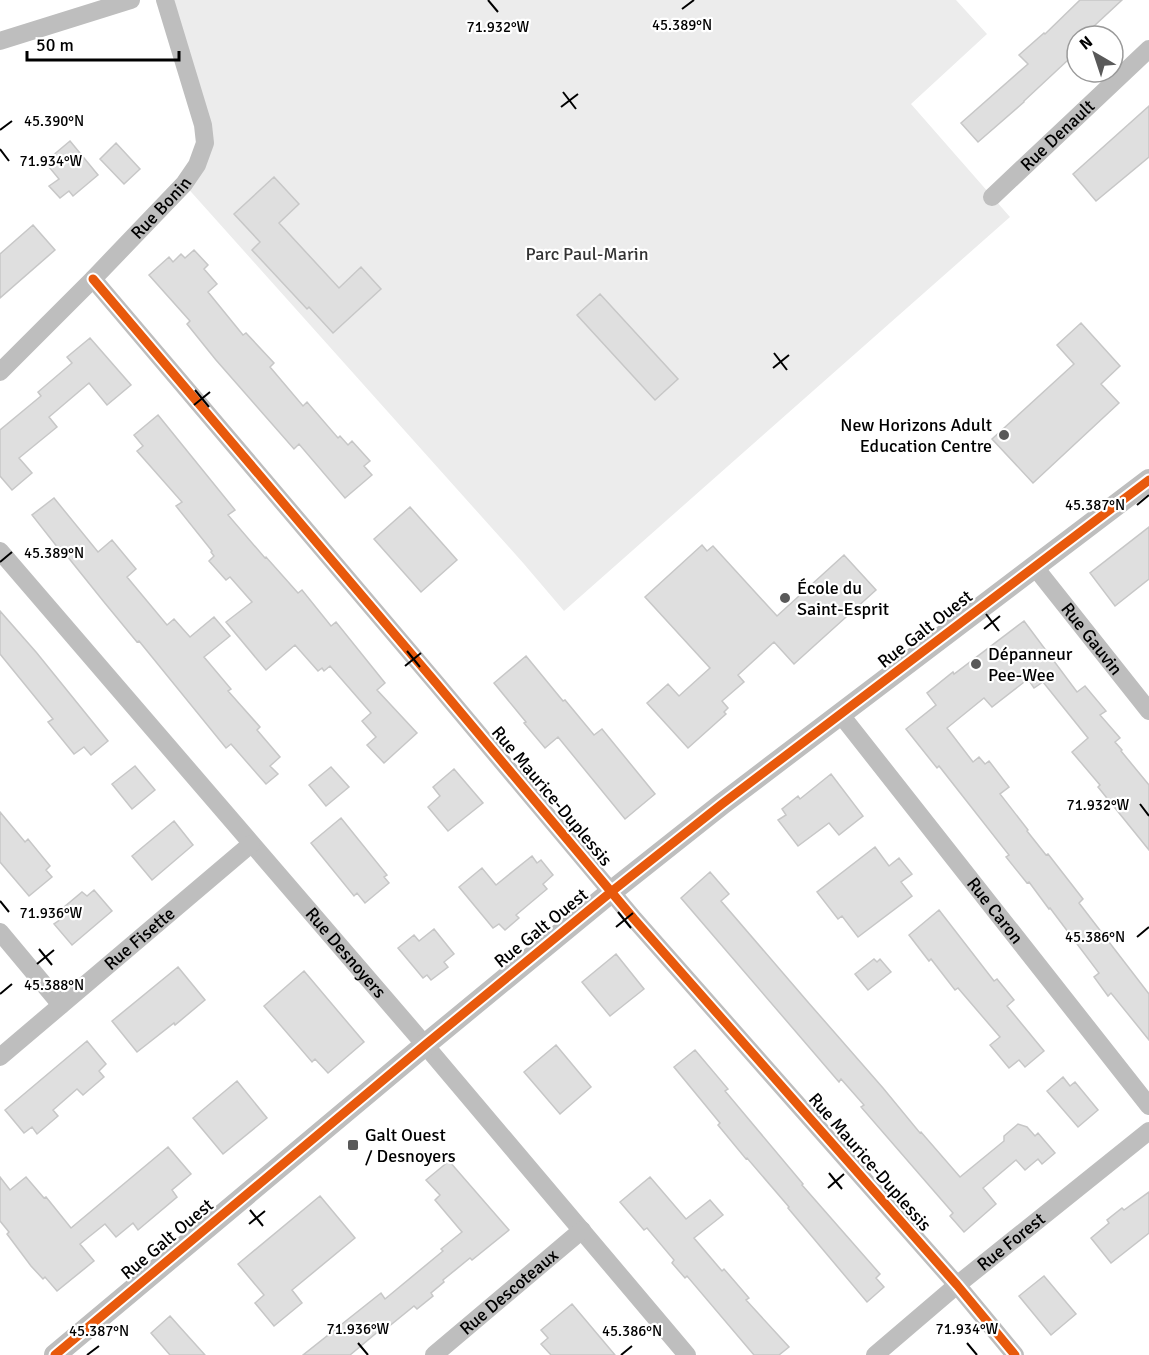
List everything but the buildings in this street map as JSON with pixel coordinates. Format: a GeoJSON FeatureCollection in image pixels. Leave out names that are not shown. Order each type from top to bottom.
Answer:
{"type":"FeatureCollection","features":[{"type":"Feature","properties":{"kind":"street"},"geometry":{"type":"LineString","coordinates":[[0,41],[131,0]]}},
{"type":"Feature","properties":{"kind":"street","name":"Rue Bonin"},"geometry":{"type":"LineString","coordinates":[[0,372],[184,184],[197,165],[205,144],[203,125],[165,0]]}},
{"type":"Feature","properties":{"kind":"street","name":"Rue Denault"},"geometry":{"type":"LineString","coordinates":[[993,197],[1149,49]]}},
{"type":"Feature","properties":{"kind":"street","name":"Rue Maurice-Duplessis"},"geometry":{"type":"LineString","coordinates":[[93,279],[611,892],[957,1285],[1015,1355]]}},
{"type":"Feature","properties":{"kind":"street","name":"Rue Galt Ouest"},"geometry":{"type":"LineString","coordinates":[[55,1355],[424,1045],[611,892],[722,804],[1149,480]]}},
{"type":"Feature","properties":{"kind":"street","name":"Rue Desnoyers"},"geometry":{"type":"LineString","coordinates":[[0,551],[687,1355]]}},
{"type":"Feature","properties":{"kind":"street","name":"Rue Gauvin"},"geometry":{"type":"LineString","coordinates":[[1034,566],[1149,711]]}},
{"type":"Feature","properties":{"kind":"street","name":"Rue Caron"},"geometry":{"type":"LineString","coordinates":[[841,715],[1149,1106]]}},
{"type":"Feature","properties":{"kind":"street","name":"Rue Fisette"},"geometry":{"type":"LineString","coordinates":[[0,1057],[251,844]]}},
{"type":"Feature","properties":{"kind":"street"},"geometry":{"type":"LineString","coordinates":[[0,932],[61,1005]]}},
{"type":"Feature","properties":{"kind":"street","name":"Rue Forest"},"geometry":{"type":"LineString","coordinates":[[875,1355],[957,1285],[1149,1131]]}},
{"type":"Feature","properties":{"kind":"street","name":"Rue Descoteaux"},"geometry":{"type":"LineString","coordinates":[[434,1355],[582,1230]]}},
{"type":"Feature","properties":{"kind":"green space","name":"Parc Paul-Marin"},"geometry":{"type":"Polygon","coordinates":[[[165,0],[956,0],[987,34],[911,104],[1010,217],[564,611],[184,184],[205,144],[165,0]]]}},
{"type":"Feature","properties":{"kind":"cycle path"},"geometry":{"type":"LineString","coordinates":[[93,279],[634,919],[957,1285],[1015,1355]]}},
{"type":"Feature","properties":{"kind":"cycle path"},"geometry":{"type":"LineString","coordinates":[[55,1355],[611,892],[722,804],[1149,480]]}},
{"type":"Feature","properties":{"kind":"place","name":"New Horizons Adult Education Centre"},"geometry":{"type":"Point","coordinates":[1004,435]}},
{"type":"Feature","properties":{"kind":"place","name":"École du Saint-Esprit"},"geometry":{"type":"Point","coordinates":[785,598]}},
{"type":"Feature","properties":{"kind":"place","name":"Dépanneur Pee-Wee"},"geometry":{"type":"Point","coordinates":[976,664]}},
{"type":"Feature","properties":{"kind":"place","name":"Galt Ouest / Desnoyers"},"geometry":{"type":"Point","coordinates":[353,1145]}}]}
